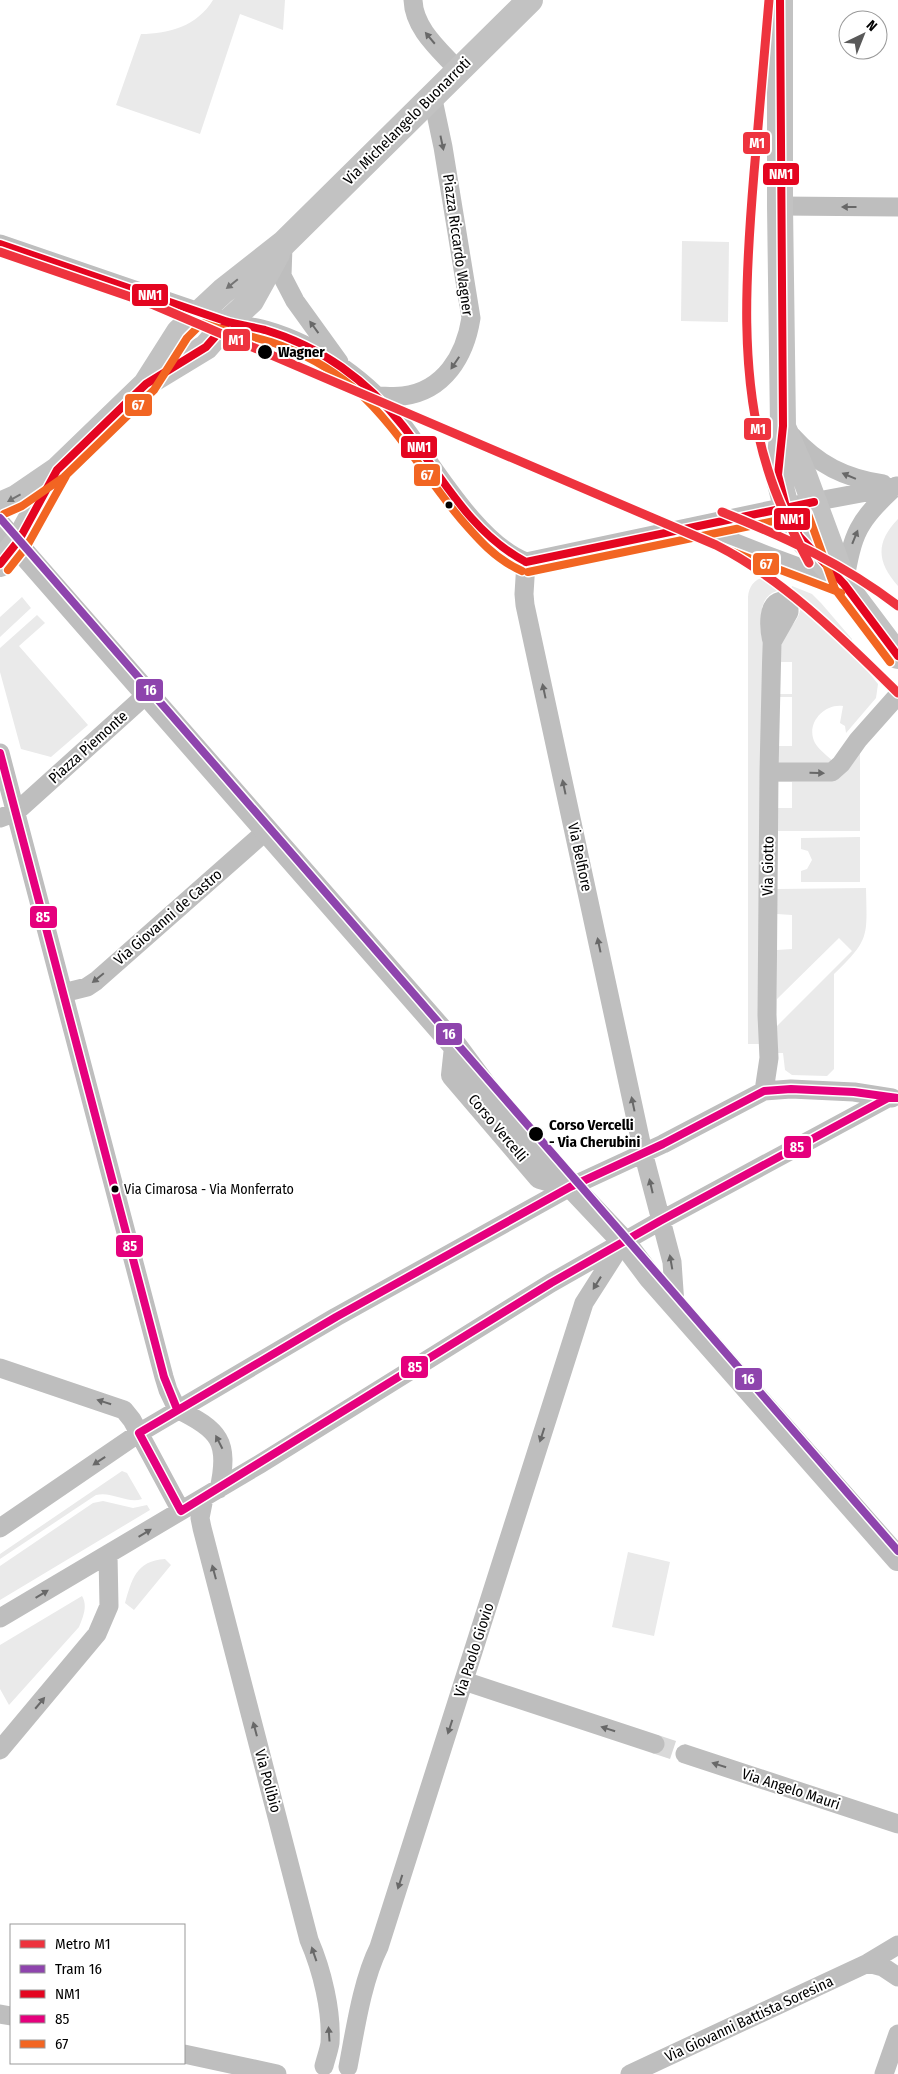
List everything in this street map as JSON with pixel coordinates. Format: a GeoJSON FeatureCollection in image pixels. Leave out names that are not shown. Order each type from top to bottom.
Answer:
{"type":"FeatureCollection","features":[{"type":"Feature","properties":{"kind":"main road","name":"Via Michelangelo Buonarroti"},"geometry":{"type":"LineString","coordinates":[[146,384],[179,332],[199,312],[284,243],[530,0]]}},
{"type":"Feature","properties":{"kind":"main road"},"geometry":{"type":"LineString","coordinates":[[780,0],[783,426],[778,475],[786,507],[799,536],[844,584],[898,656]]}},
{"type":"Feature","properties":{"kind":"main road","name":"Via Michelangelo Buonarroti"},"geometry":{"type":"LineString","coordinates":[[8,535],[57,470],[146,384],[206,347],[228,322],[251,301],[284,243]]}},
{"type":"Feature","properties":{"kind":"main road"},"geometry":{"type":"LineString","coordinates":[[783,426],[814,502],[844,584]]}},
{"type":"Feature","properties":{"kind":"main road","name":"Via Michelangelo Buonarroti"},"geometry":{"type":"LineString","coordinates":[[0,505],[16,498],[57,470]]}},
{"type":"Feature","properties":{"kind":"main road"},"geometry":{"type":"LineString","coordinates":[[0,564],[8,535]]}},
{"type":"Feature","properties":{"kind":"street"},"geometry":{"type":"LineString","coordinates":[[413,0],[417,18],[426,35],[458,70]]}},
{"type":"Feature","properties":{"kind":"street","name":"Piazza Riccardo Wagner"},"geometry":{"type":"LineString","coordinates":[[376,396],[414,394],[438,383],[456,363],[468,336],[471,318],[444,147],[432,95]]}},
{"type":"Feature","properties":{"kind":"street"},"geometry":{"type":"LineString","coordinates":[[780,206],[898,207]]}},
{"type":"Feature","properties":{"kind":"street"},"geometry":{"type":"LineString","coordinates":[[284,243],[282,276],[295,302],[342,367]]}},
{"type":"Feature","properties":{"kind":"street"},"geometry":{"type":"LineString","coordinates":[[0,244],[228,322],[266,330],[306,347],[342,367],[376,396],[402,424],[451,494],[488,536],[504,551],[526,562],[786,507],[897,486]]}},
{"type":"Feature","properties":{"kind":"street"},"geometry":{"type":"LineString","coordinates":[[783,426],[807,452],[832,469],[860,480],[897,486]]}},
{"type":"Feature","properties":{"kind":"street"},"geometry":{"type":"LineString","coordinates":[[695,527],[766,556],[844,584],[850,550],[856,531],[871,509],[897,486]]}},
{"type":"Feature","properties":{"kind":"street"},"geometry":{"type":"LineString","coordinates":[[8,535],[147,694]]}},
{"type":"Feature","properties":{"kind":"street","name":"Via Belfiore"},"geometry":{"type":"LineString","coordinates":[[526,562],[525,605],[643,1152],[672,1262],[675,1306]]}},
{"type":"Feature","properties":{"kind":"street","name":"Via Giotto"},"geometry":{"type":"LineString","coordinates":[[764,1091],[769,1058],[766,1015],[772,642]]}},
{"type":"Feature","properties":{"kind":"street","name":"Piazza Piemonte"},"geometry":{"type":"LineString","coordinates":[[8,815],[147,694]]}},
{"type":"Feature","properties":{"kind":"street","name":"Corso Vercelli"},"geometry":{"type":"LineString","coordinates":[[147,694],[417,1005],[456,1047],[493,1097],[571,1186],[623,1241],[675,1306],[898,1559]]}},
{"type":"Feature","properties":{"kind":"street"},"geometry":{"type":"LineString","coordinates":[[769,772],[832,772],[841,764],[858,740],[898,695]]}},
{"type":"Feature","properties":{"kind":"street"},"geometry":{"type":"LineString","coordinates":[[0,753],[8,815],[63,993],[168,1390],[177,1409]]}},
{"type":"Feature","properties":{"kind":"street","name":"Via Giovanni de Castro"},"geometry":{"type":"LineString","coordinates":[[63,993],[86,987],[96,981],[266,831]]}},
{"type":"Feature","properties":{"kind":"street","name":"Corso Vercelli"},"geometry":{"type":"LineString","coordinates":[[417,1005],[437,1007],[493,1071],[493,1097]]}},
{"type":"Feature","properties":{"kind":"street","name":"Corso Vercelli"},"geometry":{"type":"LineString","coordinates":[[456,1047],[453,1075],[540,1176],[571,1186]]}},
{"type":"Feature","properties":{"kind":"street"},"geometry":{"type":"LineString","coordinates":[[0,1528],[177,1409],[336,1316],[571,1186],[663,1144],[764,1091],[790,1089],[854,1092],[893,1098]]}},
{"type":"Feature","properties":{"kind":"street"},"geometry":{"type":"LineString","coordinates":[[0,1618],[212,1493],[512,1307],[623,1241],[893,1098]]}},
{"type":"Feature","properties":{"kind":"street","name":"Via Paolo Giovio"},"geometry":{"type":"LineString","coordinates":[[351,2071],[361,2006],[375,1956],[380,1948],[584,1303],[623,1241]]}},
{"type":"Feature","properties":{"kind":"street"},"geometry":{"type":"LineString","coordinates":[[0,1368],[124,1410],[132,1420],[182,1511]]}},
{"type":"Feature","properties":{"kind":"street","name":"Via Polibio"},"geometry":{"type":"LineString","coordinates":[[177,1409],[204,1422],[217,1437],[223,1451],[224,1469],[200,1518],[309,1940],[315,1954],[327,2001],[330,2044],[320,2070]]}},
{"type":"Feature","properties":{"kind":"street"},"geometry":{"type":"LineString","coordinates":[[3,1740],[97,1634],[109,1606],[108,1555]]}},
{"type":"Feature","properties":{"kind":"street"},"geometry":{"type":"LineString","coordinates":[[464,1681],[655,1744]]}},
{"type":"Feature","properties":{"kind":"street","name":"Via Angelo Mauri"},"geometry":{"type":"LineString","coordinates":[[685,1754],[898,1824]]}},
{"type":"Feature","properties":{"kind":"street","name":"Via Giovanni Battista Soresina"},"geometry":{"type":"LineString","coordinates":[[630,2074],[868,1963],[898,1945]]}},
{"type":"Feature","properties":{"kind":"street"},"geometry":{"type":"LineString","coordinates":[[868,1963],[884,1967],[898,1977]]}},
{"type":"Feature","properties":{"kind":"street"},"geometry":{"type":"LineString","coordinates":[[327,2001],[335,2010],[352,2011],[361,2006]]}},
{"type":"Feature","properties":{"kind":"street"},"geometry":{"type":"LineString","coordinates":[[884,2074],[898,2034]]}},
{"type":"Feature","properties":{"kind":"street"},"geometry":{"type":"LineString","coordinates":[[185,2054],[277,2074]]}},
{"type":"Feature","properties":{"kind":"street"},"geometry":{"type":"LineString","coordinates":[[320,2070],[337,2063],[351,2071]]}},
{"type":"Feature","properties":{"kind":"shaded area"},"geometry":{"type":"Polygon","coordinates":[[[213,0],[285,0],[283,30],[240,14],[200,134],[116,105],[141,34],[151,34],[182,27],[199,16],[213,0]]]}},
{"type":"Feature","properties":{"kind":"shaded area"},"geometry":{"type":"Polygon","coordinates":[[[682,241],[729,242],[728,322],[681,321],[682,241]]]}},
{"type":"Feature","properties":{"kind":"shaded area"},"geometry":{"type":"Polygon","coordinates":[[[898,519],[898,586],[886,569],[883,561],[882,544],[885,536],[898,519]]]}},
{"type":"Feature","properties":{"kind":"shaded area"},"geometry":{"type":"Polygon","coordinates":[[[764,577],[787,584],[785,590],[776,591],[769,595],[762,609],[762,1044],[748,1044],[748,597],[753,584],[764,577]]]}},
{"type":"Feature","properties":{"kind":"shaded area"},"geometry":{"type":"Polygon","coordinates":[[[792,586],[812,594],[821,603],[852,639],[853,653],[878,684],[876,698],[846,733],[845,726],[840,723],[843,706],[836,706],[823,711],[814,722],[812,729],[815,743],[835,763],[777,767],[777,746],[792,746],[792,697],[777,697],[777,694],[792,694],[792,662],[777,662],[777,641],[793,624],[800,611],[797,598],[790,592],[792,586]]]}},
{"type":"Feature","properties":{"kind":"shaded area"},"geometry":{"type":"Polygon","coordinates":[[[22,597],[31,608],[0,637],[0,617],[22,597]]]}},
{"type":"Feature","properties":{"kind":"shaded area"},"geometry":{"type":"Polygon","coordinates":[[[37,615],[45,623],[19,646],[88,725],[51,757],[21,749],[0,672],[0,648],[37,615]]]}},
{"type":"Feature","properties":{"kind":"shaded area"},"geometry":{"type":"Polygon","coordinates":[[[860,751],[860,831],[777,831],[777,808],[792,808],[792,782],[777,782],[777,778],[829,778],[860,751]]]}},
{"type":"Feature","properties":{"kind":"shaded area"},"geometry":{"type":"Polygon","coordinates":[[[860,837],[860,882],[801,882],[801,871],[807,869],[812,860],[808,851],[801,849],[801,838],[860,837]]]}},
{"type":"Feature","properties":{"kind":"shaded area"},"geometry":{"type":"Polygon","coordinates":[[[866,888],[866,928],[864,936],[854,953],[834,974],[834,1069],[827,1076],[792,1075],[785,1070],[783,1053],[777,1053],[777,1026],[852,951],[839,938],[777,999],[777,950],[792,949],[792,915],[777,914],[777,889],[866,888]]]}},
{"type":"Feature","properties":{"kind":"shaded area"},"geometry":{"type":"Polygon","coordinates":[[[122,1471],[127,1473],[142,1499],[131,1500],[102,1494],[96,1495],[0,1559],[0,1554],[122,1471]]]}},
{"type":"Feature","properties":{"kind":"shaded area"},"geometry":{"type":"Polygon","coordinates":[[[103,1501],[133,1508],[147,1505],[150,1510],[0,1600],[0,1566],[93,1503],[103,1501]]]}},
{"type":"Feature","properties":{"kind":"shaded area"},"geometry":{"type":"Polygon","coordinates":[[[628,1552],[670,1562],[654,1636],[612,1627],[628,1552]]]}},
{"type":"Feature","properties":{"kind":"shaded area"},"geometry":{"type":"Polygon","coordinates":[[[165,1559],[171,1565],[134,1610],[125,1603],[133,1579],[141,1567],[155,1560],[165,1559]]]}},
{"type":"Feature","properties":{"kind":"shaded area"},"geometry":{"type":"Polygon","coordinates":[[[82,1596],[85,1608],[79,1627],[9,1705],[0,1689],[0,1645],[82,1596]]]}},
{"type":"Feature","properties":{"kind":"tunnel"},"geometry":{"type":"LineString","coordinates":[[655,1744],[685,1754]]}},
{"type":"Feature","properties":{"kind":"metro line","name":"M1"},"geometry":{"type":"LineString","coordinates":[[769,0],[749,247],[747,285],[748,360],[758,434],[768,470],[786,518],[809,563]]}},
{"type":"Feature","properties":{"kind":"metro line","name":"M1"},"geometry":{"type":"LineString","coordinates":[[0,252],[154,305],[716,545],[766,575],[789,593],[834,632],[898,693]]}},
{"type":"Feature","properties":{"kind":"metro line","name":"M1"},"geometry":{"type":"LineString","coordinates":[[722,512],[769,531],[814,553],[878,591],[898,606]]}},
{"type":"Feature","properties":{"kind":"tram line","name":"16"},"geometry":{"type":"LineString","coordinates":[[0,518],[898,1551]]}},
{"type":"Feature","properties":{"kind":"transit line","name":"NM1"},"geometry":{"type":"LineString","coordinates":[[780,0],[783,426],[778,475],[786,507],[799,536],[844,584],[898,656]]}},
{"type":"Feature","properties":{"kind":"transit line","name":"NM1"},"geometry":{"type":"LineString","coordinates":[[0,244],[228,322],[265,330],[305,345],[324,356],[342,367],[374,394],[403,426],[472,519],[506,550],[526,562]]}},
{"type":"Feature","properties":{"kind":"transit line","name":"NM1"},"geometry":{"type":"LineString","coordinates":[[0,564],[19,540],[57,470],[146,384],[206,347],[228,322]]}},
{"type":"Feature","properties":{"kind":"transit line","name":"67"},"geometry":{"type":"LineString","coordinates":[[4,514],[22,506],[64,477],[154,390],[187,338],[202,323],[282,346],[315,361],[345,381],[369,402],[383,418],[446,501],[473,533],[503,561],[522,571]]}},
{"type":"Feature","properties":{"kind":"transit line","name":"67"},"geometry":{"type":"LineString","coordinates":[[8,570],[27,546],[66,476]]}},
{"type":"Feature","properties":{"kind":"transit line","name":"NM1"},"geometry":{"type":"LineString","coordinates":[[526,562],[814,502]]}},
{"type":"Feature","properties":{"kind":"transit line","name":"67"},"geometry":{"type":"LineString","coordinates":[[528,572],[808,514],[835,589],[890,662]]}},
{"type":"Feature","properties":{"kind":"transit line","name":"67"},"geometry":{"type":"LineString","coordinates":[[691,536],[841,593]]}},
{"type":"Feature","properties":{"kind":"transit line","name":"85"},"geometry":{"type":"LineString","coordinates":[[0,753],[164,1377],[177,1409]]}},
{"type":"Feature","properties":{"kind":"transit line","name":"85"},"geometry":{"type":"LineString","coordinates":[[791,1089],[854,1092],[898,1098],[888,1098],[660,1221],[551,1283],[181,1511],[139,1433],[336,1317],[570,1187],[663,1144],[764,1091],[791,1089]]}},
{"type":"Feature","properties":{"kind":"place","name":"Wagner"},"geometry":{"type":"Point","coordinates":[265,352]}},
{"type":"Feature","properties":{"kind":"place","name":"Corso Vercelli - Via Cherubini"},"geometry":{"type":"Point","coordinates":[536,1134]}},
{"type":"Feature","properties":{"kind":"place","name":"Via Cimarosa - Via Monferrato"},"geometry":{"type":"Point","coordinates":[115,1189]}}]}
